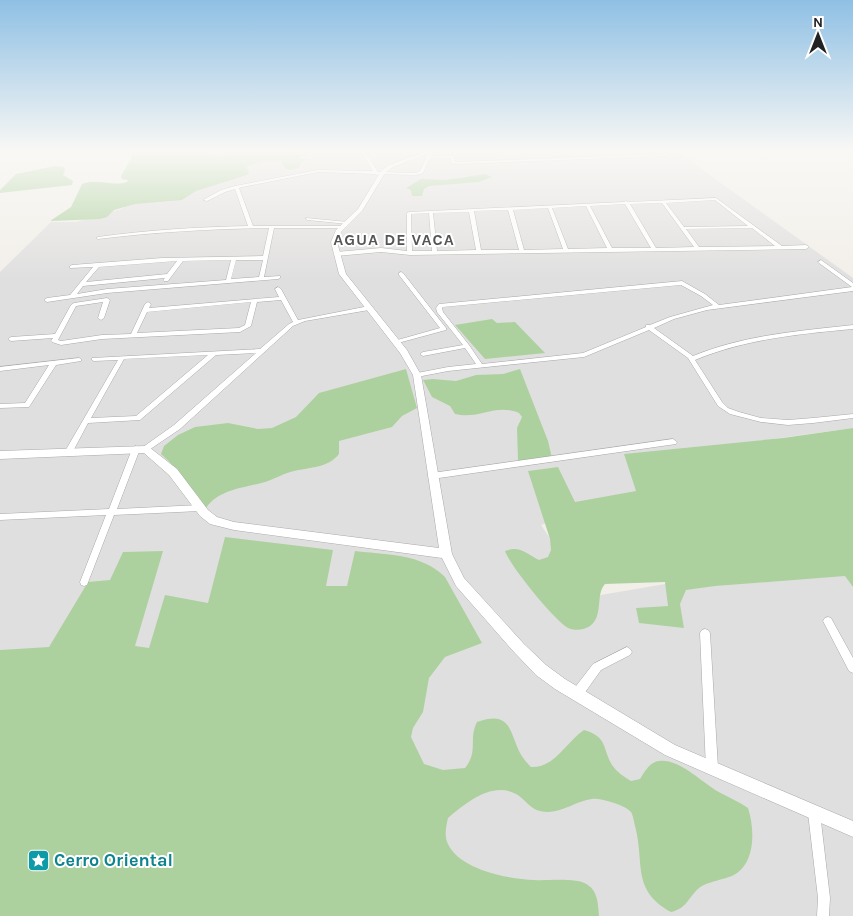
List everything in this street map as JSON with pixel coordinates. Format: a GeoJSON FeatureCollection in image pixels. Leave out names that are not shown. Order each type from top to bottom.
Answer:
{"type":"FeatureCollection","features":[{"type":"Feature","properties":{"kind":"street"},"geometry":{"type":"LineString","coordinates":[[205,200],[216,195]]}},
{"type":"Feature","properties":{"kind":"street"},"geometry":{"type":"LineString","coordinates":[[241,195],[251,227]]}},
{"type":"Feature","properties":{"kind":"street"},"geometry":{"type":"LineString","coordinates":[[368,195],[360,210],[334,238],[336,254],[343,274],[411,362],[417,376],[446,554],[460,582],[541,670],[577,694],[670,750],[853,829]]}},
{"type":"Feature","properties":{"kind":"street"},"geometry":{"type":"LineString","coordinates":[[410,253],[409,213],[716,198],[780,247]]}},
{"type":"Feature","properties":{"kind":"street"},"geometry":{"type":"LineString","coordinates":[[663,201],[697,248]]}},
{"type":"Feature","properties":{"kind":"street"},"geometry":{"type":"LineString","coordinates":[[626,202],[654,249]]}},
{"type":"Feature","properties":{"kind":"street"},"geometry":{"type":"LineString","coordinates":[[588,204],[610,249]]}},
{"type":"Feature","properties":{"kind":"street"},"geometry":{"type":"LineString","coordinates":[[549,206],[566,250]]}},
{"type":"Feature","properties":{"kind":"street"},"geometry":{"type":"LineString","coordinates":[[510,208],[522,251]]}},
{"type":"Feature","properties":{"kind":"street"},"geometry":{"type":"LineString","coordinates":[[471,210],[479,252]]}},
{"type":"Feature","properties":{"kind":"street"},"geometry":{"type":"LineString","coordinates":[[431,212],[434,252]]}},
{"type":"Feature","properties":{"kind":"street"},"geometry":{"type":"LineString","coordinates":[[308,219],[345,225]]}},
{"type":"Feature","properties":{"kind":"street"},"geometry":{"type":"LineString","coordinates":[[98,238],[165,229],[345,225]]}},
{"type":"Feature","properties":{"kind":"street"},"geometry":{"type":"LineString","coordinates":[[261,279],[272,227]]}},
{"type":"Feature","properties":{"kind":"street"},"geometry":{"type":"LineString","coordinates":[[683,228],[754,227]]}},
{"type":"Feature","properties":{"kind":"street"},"geometry":{"type":"LineString","coordinates":[[336,254],[381,250],[410,253],[806,247]]}},
{"type":"Feature","properties":{"kind":"street"},"geometry":{"type":"LineString","coordinates":[[72,267],[180,260],[265,258]]}},
{"type":"Feature","properties":{"kind":"street"},"geometry":{"type":"LineString","coordinates":[[228,282],[234,259]]}},
{"type":"Feature","properties":{"kind":"street"},"geometry":{"type":"LineString","coordinates":[[164,287],[167,276],[180,260]]}},
{"type":"Feature","properties":{"kind":"street"},"geometry":{"type":"LineString","coordinates":[[821,262],[853,287]]}},
{"type":"Feature","properties":{"kind":"street"},"geometry":{"type":"LineString","coordinates":[[72,296],[97,265]]}},
{"type":"Feature","properties":{"kind":"street"},"geometry":{"type":"LineString","coordinates":[[396,342],[444,329],[401,274]]}},
{"type":"Feature","properties":{"kind":"street"},"geometry":{"type":"LineString","coordinates":[[83,284],[167,276]]}},
{"type":"Feature","properties":{"kind":"street"},"geometry":{"type":"LineString","coordinates":[[47,300],[72,296],[278,277]]}},
{"type":"Feature","properties":{"kind":"street"},"geometry":{"type":"LineString","coordinates":[[479,364],[440,312],[439,308],[441,305],[682,284],[689,286],[715,304]]}},
{"type":"Feature","properties":{"kind":"street"},"geometry":{"type":"LineString","coordinates":[[417,376],[479,364],[584,355],[648,326],[715,304],[853,287]]}},
{"type":"Feature","properties":{"kind":"street"},"geometry":{"type":"LineString","coordinates":[[278,289],[296,322]]}},
{"type":"Feature","properties":{"kind":"street"},"geometry":{"type":"LineString","coordinates":[[145,310],[283,298]]}},
{"type":"Feature","properties":{"kind":"street"},"geometry":{"type":"LineString","coordinates":[[101,318],[107,300],[74,305],[54,341],[61,343],[102,337],[243,330],[249,323],[254,301]]}},
{"type":"Feature","properties":{"kind":"street"},"geometry":{"type":"LineString","coordinates":[[133,335],[148,304]]}},
{"type":"Feature","properties":{"kind":"street"},"geometry":{"type":"LineString","coordinates":[[0,455],[141,449],[177,427],[260,351],[296,322],[369,308]]}},
{"type":"Feature","properties":{"kind":"street"},"geometry":{"type":"LineString","coordinates":[[648,326],[691,359],[720,404],[740,415],[779,424],[853,416]]}},
{"type":"Feature","properties":{"kind":"street"},"geometry":{"type":"LineString","coordinates":[[691,359],[712,349],[742,341],[853,327]]}},
{"type":"Feature","properties":{"kind":"street"},"geometry":{"type":"LineString","coordinates":[[11,339],[57,336]]}},
{"type":"Feature","properties":{"kind":"street"},"geometry":{"type":"LineString","coordinates":[[423,354],[467,346]]}},
{"type":"Feature","properties":{"kind":"street"},"geometry":{"type":"LineString","coordinates":[[94,359],[260,351]]}},
{"type":"Feature","properties":{"kind":"street"},"geometry":{"type":"LineString","coordinates":[[86,421],[138,418],[215,353]]}},
{"type":"Feature","properties":{"kind":"street"},"geometry":{"type":"LineString","coordinates":[[68,453],[122,358]]}},
{"type":"Feature","properties":{"kind":"street"},"geometry":{"type":"LineString","coordinates":[[0,369],[79,360]]}},
{"type":"Feature","properties":{"kind":"street"},"geometry":{"type":"LineString","coordinates":[[0,406],[26,405],[54,363]]}},
{"type":"Feature","properties":{"kind":"street"},"geometry":{"type":"LineString","coordinates":[[432,476],[673,442]]}},
{"type":"Feature","properties":{"kind":"street"},"geometry":{"type":"LineString","coordinates":[[141,449],[173,472],[200,508],[214,521],[234,526],[446,554]]}},
{"type":"Feature","properties":{"kind":"street"},"geometry":{"type":"LineString","coordinates":[[84,582],[141,449]]}},
{"type":"Feature","properties":{"kind":"street"},"geometry":{"type":"LineString","coordinates":[[0,517],[200,508]]}},
{"type":"Feature","properties":{"kind":"street"},"geometry":{"type":"LineString","coordinates":[[828,621],[853,668]]}},
{"type":"Feature","properties":{"kind":"street"},"geometry":{"type":"LineString","coordinates":[[705,633],[712,768]]}},
{"type":"Feature","properties":{"kind":"street"},"geometry":{"type":"LineString","coordinates":[[577,694],[597,667],[627,652]]}},
{"type":"Feature","properties":{"kind":"street"},"geometry":{"type":"LineString","coordinates":[[814,813],[824,898],[824,916]]}},
{"type":"Feature","properties":{"kind":"shaded area"},"geometry":{"type":"Polygon","coordinates":[[[146,195],[737,195],[853,278],[853,428],[656,455],[653,479],[630,497],[541,525],[589,597],[671,583],[853,575],[853,916],[0,916],[0,272],[51,222],[76,222],[121,209],[146,195]]]}},
{"type":"Feature","properties":{"kind":"green space"},"geometry":{"type":"Polygon","coordinates":[[[77,195],[190,195],[182,200],[135,204],[114,210],[107,217],[100,219],[50,221],[71,207],[77,195]]]}},
{"type":"Feature","properties":{"kind":"green space"},"geometry":{"type":"Polygon","coordinates":[[[492,319],[497,323],[515,322],[545,353],[485,359],[455,325],[492,319]]]}},
{"type":"Feature","properties":{"kind":"green space"},"geometry":{"type":"Polygon","coordinates":[[[406,369],[417,408],[402,416],[392,427],[339,441],[339,454],[330,462],[290,472],[265,482],[225,493],[211,502],[206,508],[174,467],[161,454],[164,446],[178,435],[195,427],[228,423],[258,429],[272,428],[296,417],[319,393],[406,369]]]}},
{"type":"Feature","properties":{"kind":"green space"},"geometry":{"type":"Polygon","coordinates":[[[520,369],[548,441],[552,458],[518,461],[517,428],[522,417],[519,413],[502,410],[472,415],[455,414],[450,406],[432,397],[423,380],[456,381],[476,375],[503,374],[520,369]]]}},
{"type":"Feature","properties":{"kind":"green space"},"geometry":{"type":"Polygon","coordinates":[[[853,428],[853,587],[845,576],[686,590],[680,604],[684,628],[639,623],[636,608],[668,606],[665,582],[605,584],[600,594],[597,617],[594,622],[585,628],[573,630],[561,623],[543,604],[523,580],[505,551],[510,549],[519,550],[539,560],[548,557],[551,550],[550,539],[528,471],[558,467],[575,502],[636,491],[624,454],[783,438],[853,428]]]}},
{"type":"Feature","properties":{"kind":"green space"},"geometry":{"type":"Polygon","coordinates":[[[225,537],[333,550],[326,586],[347,586],[355,551],[414,559],[436,569],[445,577],[482,643],[445,657],[429,678],[423,712],[413,728],[411,737],[424,764],[443,770],[465,768],[472,756],[474,728],[477,722],[488,719],[502,720],[506,724],[520,753],[531,767],[539,766],[554,759],[584,730],[601,740],[612,765],[631,781],[640,779],[653,763],[666,761],[682,767],[717,791],[748,808],[752,826],[752,846],[746,864],[732,876],[702,886],[682,907],[671,912],[658,904],[645,885],[638,839],[631,812],[627,809],[621,805],[595,799],[586,800],[553,812],[540,811],[533,808],[516,794],[498,790],[480,795],[471,800],[448,818],[446,838],[454,853],[474,867],[499,875],[524,879],[570,880],[588,885],[596,895],[599,916],[0,916],[0,650],[49,647],[88,582],[110,580],[123,552],[163,551],[135,646],[149,648],[165,595],[208,603],[225,537]]]}},
{"type":"Feature","properties":{"kind":"place","name":"Cerro Oriental"},"geometry":{"type":"Point","coordinates":[38,860]}},
{"type":"Feature","properties":{"kind":"district","name":"AGUA DE VACA"},"geometry":{"type":"Point","coordinates":[394,239]}}]}
